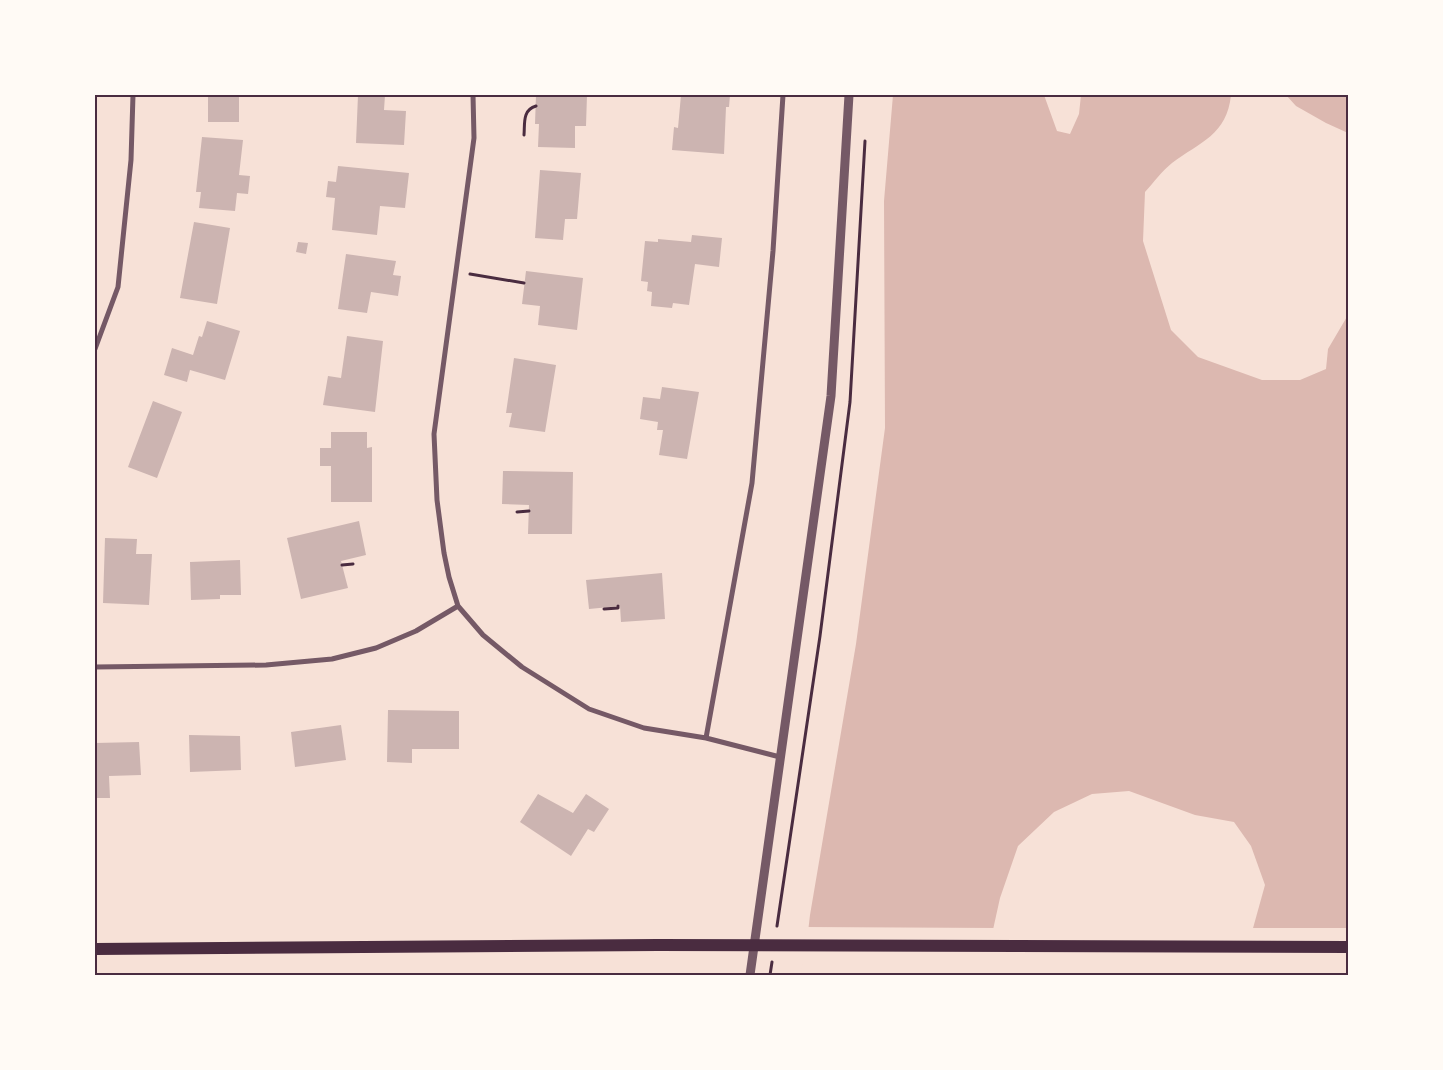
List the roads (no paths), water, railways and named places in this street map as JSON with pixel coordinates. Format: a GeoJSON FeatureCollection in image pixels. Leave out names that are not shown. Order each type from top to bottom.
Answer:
{"type":"FeatureCollection","features":[{"type":"Feature","properties":{"kind":"main road"},"geometry":{"type":"LineString","coordinates":[[95,949],[658,945],[1348,947]]}},
{"type":"Feature","properties":{"kind":"street"},"geometry":{"type":"LineString","coordinates":[[95,349],[118,287],[131,160],[133,95]]}},
{"type":"Feature","properties":{"kind":"street"},"geometry":{"type":"LineString","coordinates":[[472,95],[474,138],[434,434],[440,517],[449,577],[458,606],[483,635],[522,667],[589,709],[644,728],[706,738],[780,757]]}},
{"type":"Feature","properties":{"kind":"street"},"geometry":{"type":"LineString","coordinates":[[706,738],[752,484],[773,251],[783,95]]}},
{"type":"Feature","properties":{"kind":"street"},"geometry":{"type":"LineString","coordinates":[[750,975],[831,396],[849,95]]}},
{"type":"Feature","properties":{"kind":"street"},"geometry":{"type":"LineString","coordinates":[[95,667],[266,665],[332,659],[376,648],[416,631],[458,606]]}}]}
